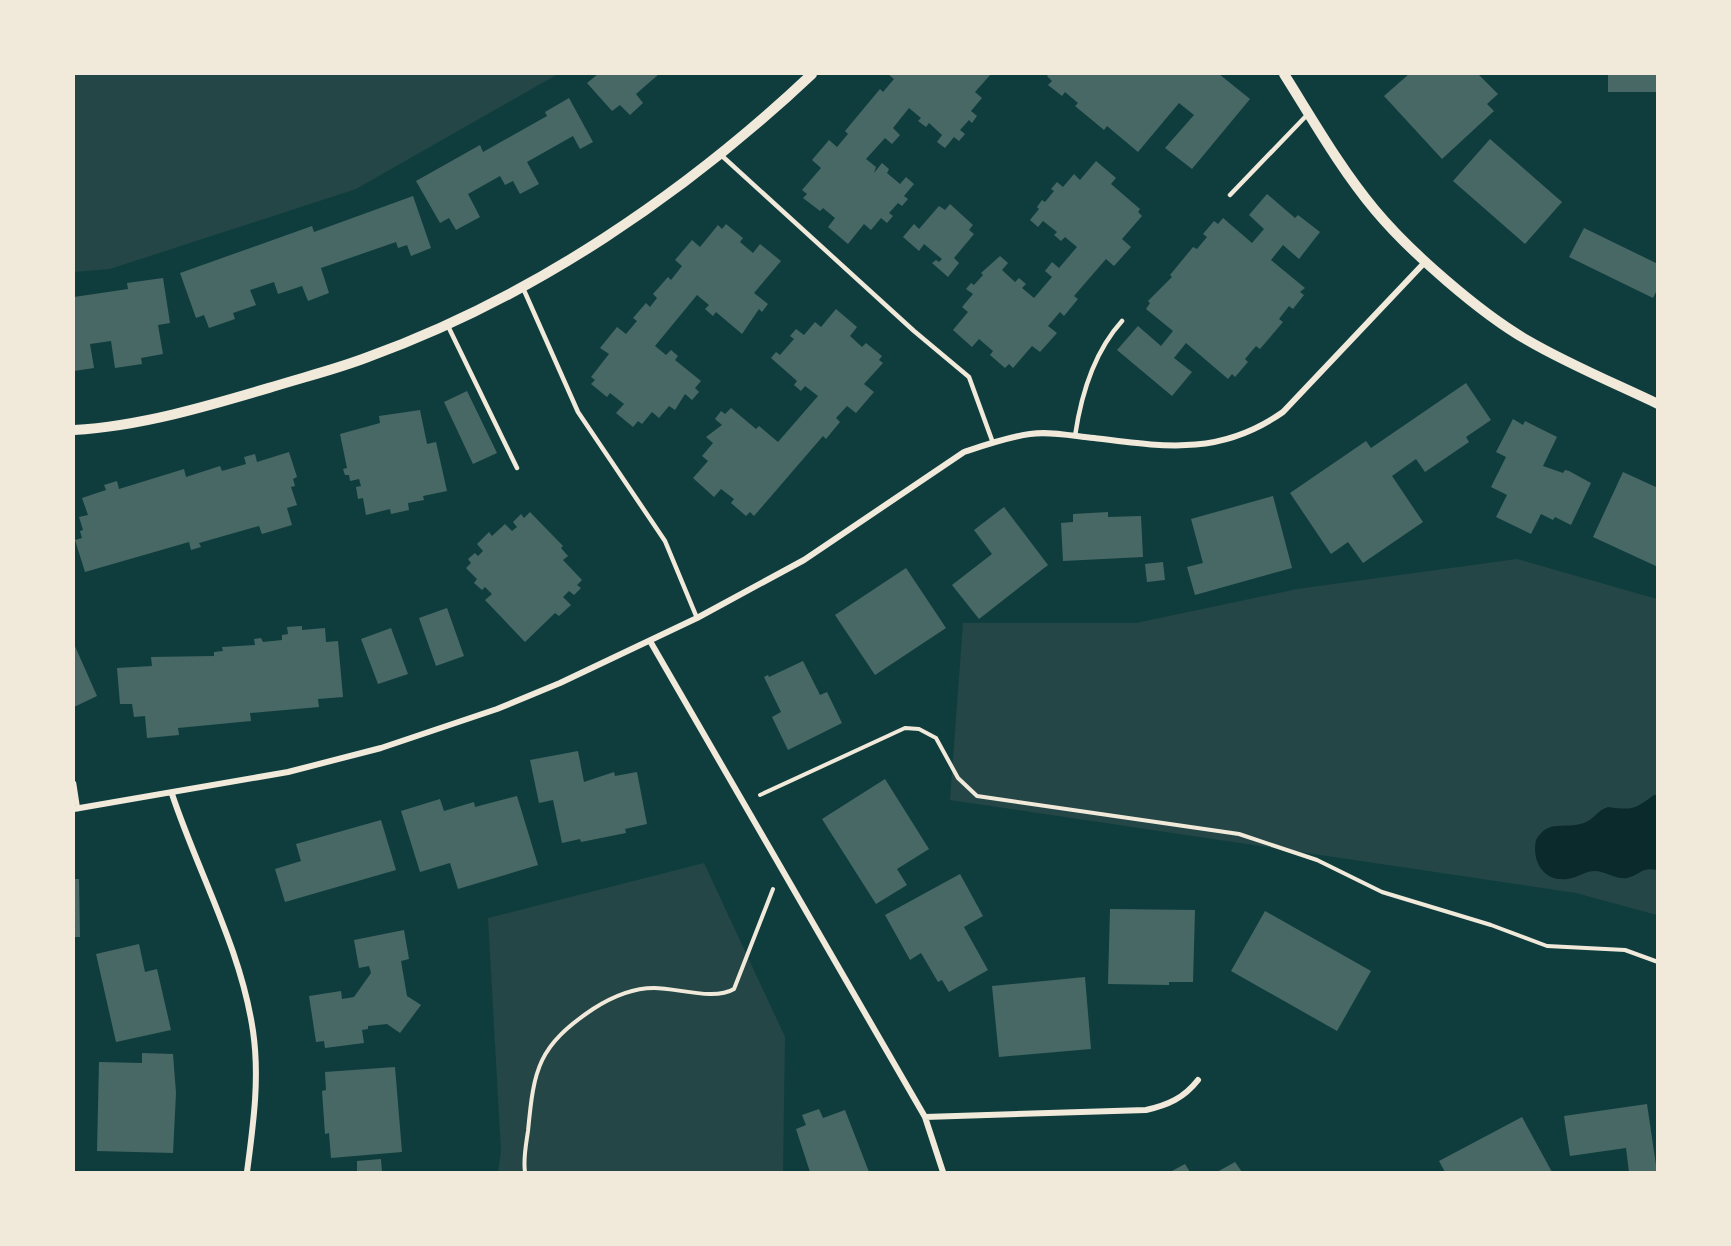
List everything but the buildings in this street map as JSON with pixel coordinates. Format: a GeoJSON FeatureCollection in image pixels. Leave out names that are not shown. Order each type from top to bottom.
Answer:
{"type":"FeatureCollection","features":[{"type":"Feature","properties":{"kind":"street"},"geometry":{"type":"LineString","coordinates":[[74,430],[95,429],[219,403],[368,357],[447,324],[522,286],[596,243],[721,155],[812,74]]}},
{"type":"Feature","properties":{"kind":"street"},"geometry":{"type":"LineString","coordinates":[[1284,74],[1376,210],[1426,261],[1496,320],[1527,340],[1658,404]]}},
{"type":"Feature","properties":{"kind":"street"},"geometry":{"type":"LineString","coordinates":[[76,809],[288,772],[438,730],[560,683],[697,618],[804,560],[964,452],[1030,434],[1075,436],[1149,445],[1199,446],[1260,428],[1283,412],[1426,261]]}},
{"type":"Feature","properties":{"kind":"street"},"geometry":{"type":"LineString","coordinates":[[650,641],[782,866],[925,1118],[943,1173]]}},
{"type":"Feature","properties":{"kind":"street"},"geometry":{"type":"LineString","coordinates":[[172,794],[188,842],[233,954],[253,1031],[256,1090],[247,1173]]}},
{"type":"Feature","properties":{"kind":"street"},"geometry":{"type":"LineString","coordinates":[[925,1118],[1146,1110],[1168,1105],[1189,1092],[1198,1080]]}},
{"type":"Feature","properties":{"kind":"lane"},"geometry":{"type":"LineString","coordinates":[[1230,195],[1309,114]]}},
{"type":"Feature","properties":{"kind":"lane"},"geometry":{"type":"LineString","coordinates":[[721,155],[914,331],[969,377],[993,443]]}},
{"type":"Feature","properties":{"kind":"lane"},"geometry":{"type":"LineString","coordinates":[[522,286],[578,412],[665,541],[697,618]]}},
{"type":"Feature","properties":{"kind":"lane"},"geometry":{"type":"LineString","coordinates":[[1075,436],[1080,406],[1105,340],[1122,321]]}},
{"type":"Feature","properties":{"kind":"lane"},"geometry":{"type":"LineString","coordinates":[[447,324],[517,468]]}},
{"type":"Feature","properties":{"kind":"lane"},"geometry":{"type":"LineString","coordinates":[[74,783],[76,809]]}},
{"type":"Feature","properties":{"kind":"path"},"geometry":{"type":"LineString","coordinates":[[744,802],[905,728],[919,729],[936,738],[958,778],[977,796],[1239,834],[1317,860],[1382,892],[1491,925],[1547,946],[1624,950],[1658,962]]}},
{"type":"Feature","properties":{"kind":"path"},"geometry":{"type":"LineString","coordinates":[[525,1173],[532,1090],[542,1059],[555,1037],[606,1000],[630,993],[651,988],[713,995],[726,994],[734,989],[782,866]]}},
{"type":"Feature","properties":{"kind":"shaded area"},"geometry":{"type":"Polygon","coordinates":[[[74,74],[558,74],[356,189],[110,269],[74,272],[74,74]]]}},
{"type":"Feature","properties":{"kind":"shaded area"},"geometry":{"type":"Polygon","coordinates":[[[1517,559],[1657,599],[1657,915],[1576,893],[950,800],[963,623],[1136,623],[1297,589],[1517,559]]]}},
{"type":"Feature","properties":{"kind":"shaded area"},"geometry":{"type":"Polygon","coordinates":[[[1657,795],[1657,870],[1644,870],[1632,877],[1623,878],[1592,871],[1563,879],[1548,875],[1538,864],[1536,840],[1546,829],[1584,823],[1608,807],[1632,808],[1657,795]]]}},
{"type":"Feature","properties":{"kind":"shaded area"},"geometry":{"type":"Polygon","coordinates":[[[704,863],[785,1037],[783,1172],[498,1172],[501,1151],[488,918],[704,863]]]}}]}
